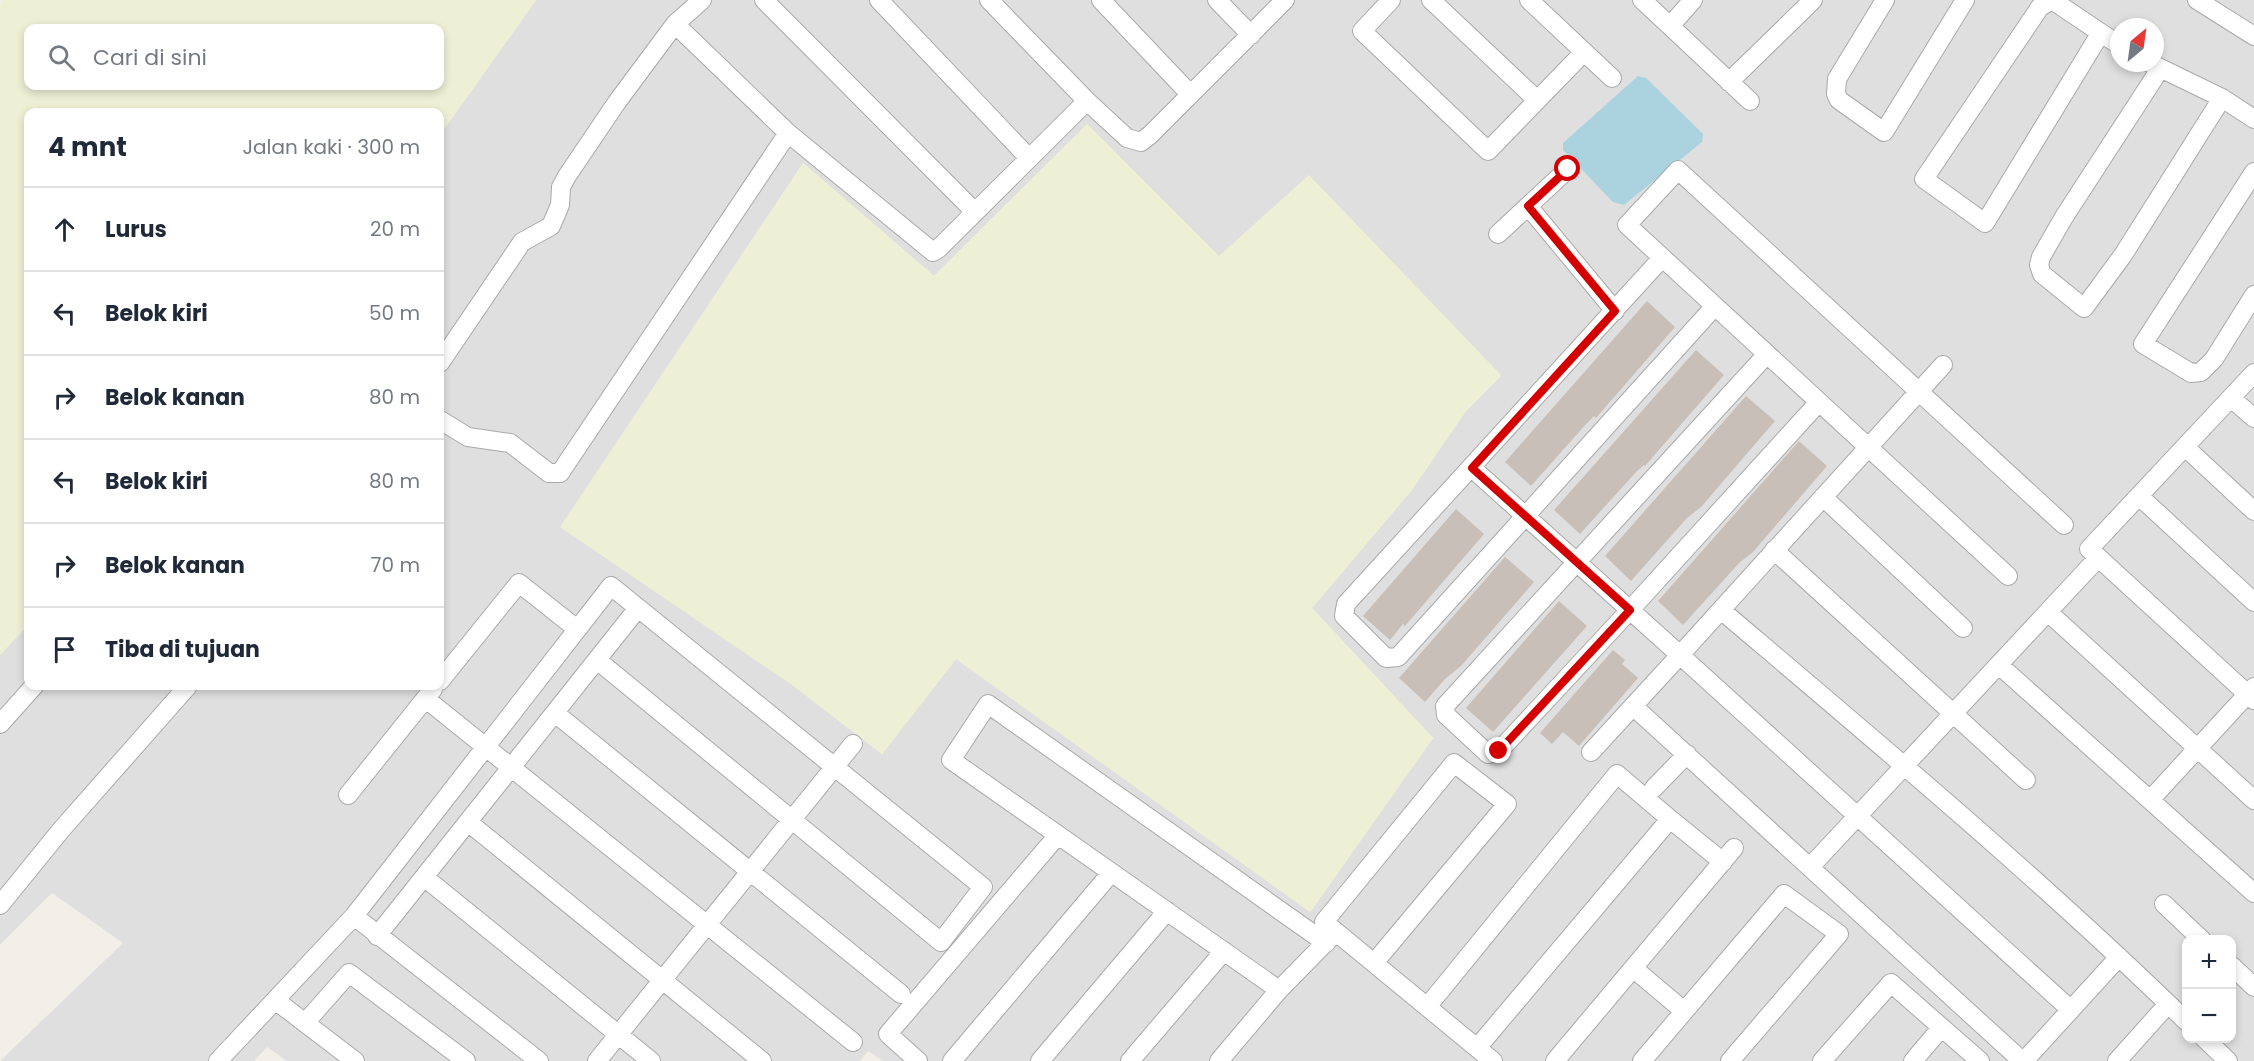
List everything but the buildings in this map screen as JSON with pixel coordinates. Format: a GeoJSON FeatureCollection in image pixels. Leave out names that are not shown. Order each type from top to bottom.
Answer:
{"type":"FeatureCollection","features":[{"type":"Feature","properties":{"kind":"street"},"geometry":{"type":"LineString","coordinates":[[444,357],[522,242],[551,226],[560,205],[561,187],[567,176],[617,102],[675,24],[702,0]]}},
{"type":"Feature","properties":{"kind":"street"},"geometry":{"type":"LineString","coordinates":[[764,0],[975,213]]}},
{"type":"Feature","properties":{"kind":"street"},"geometry":{"type":"LineString","coordinates":[[879,0],[1029,158]]}},
{"type":"Feature","properties":{"kind":"street"},"geometry":{"type":"LineString","coordinates":[[989,0],[1087,100],[1127,138],[1137,142],[1145,139],[1285,0]]}},
{"type":"Feature","properties":{"kind":"street"},"geometry":{"type":"LineString","coordinates":[[1101,0],[1190,94]]}},
{"type":"Feature","properties":{"kind":"street"},"geometry":{"type":"LineString","coordinates":[[1217,0],[1251,35]]}},
{"type":"Feature","properties":{"kind":"street"},"geometry":{"type":"LineString","coordinates":[[1391,0],[1362,31],[1488,151],[1584,52]]}},
{"type":"Feature","properties":{"kind":"street"},"geometry":{"type":"LineString","coordinates":[[1431,0],[1537,100]]}},
{"type":"Feature","properties":{"kind":"street"},"geometry":{"type":"LineString","coordinates":[[1529,0],[1612,78]]}},
{"type":"Feature","properties":{"kind":"street"},"geometry":{"type":"LineString","coordinates":[[1642,0],[1750,101]]}},
{"type":"Feature","properties":{"kind":"street"},"geometry":{"type":"LineString","coordinates":[[1670,26],[1693,0]]}},
{"type":"Feature","properties":{"kind":"street"},"geometry":{"type":"LineString","coordinates":[[1729,82],[1814,0]]}},
{"type":"Feature","properties":{"kind":"street"},"geometry":{"type":"LineString","coordinates":[[1885,0],[1837,80],[1835,88],[1839,100],[1884,132],[1965,0]]}},
{"type":"Feature","properties":{"kind":"street"},"geometry":{"type":"LineString","coordinates":[[2197,0],[2254,36]]}},
{"type":"Feature","properties":{"kind":"street"},"geometry":{"type":"LineString","coordinates":[[2100,34],[1984,223],[1924,179],[2044,2],[2100,34],[2110,40]]}},
{"type":"Feature","properties":{"kind":"street"},"geometry":{"type":"LineString","coordinates":[[675,24],[788,133],[933,252],[1087,100]]}},
{"type":"Feature","properties":{"kind":"street"},"geometry":{"type":"LineString","coordinates":[[2164,71],[2222,98],[2254,118]]}},
{"type":"Feature","properties":{"kind":"street"},"geometry":{"type":"LineString","coordinates":[[2150,72],[2041,257],[2039,265],[2042,274],[2084,308],[2122,255],[2222,98]]}},
{"type":"Feature","properties":{"kind":"street"},"geometry":{"type":"LineString","coordinates":[[444,422],[468,437],[510,442],[549,474],[560,473],[788,133]]}},
{"type":"Feature","properties":{"kind":"street"},"geometry":{"type":"LineString","coordinates":[[1498,234],[1568,169]]}},
{"type":"Feature","properties":{"kind":"street"},"geometry":{"type":"LineString","coordinates":[[2008,576],[1627,225],[1678,170],[2064,525]]}},
{"type":"Feature","properties":{"kind":"street"},"geometry":{"type":"LineString","coordinates":[[2254,172],[2144,344],[2191,373],[2201,372],[2214,358],[2254,295]]}},
{"type":"Feature","properties":{"kind":"street"},"geometry":{"type":"LineString","coordinates":[[1528,206],[1615,311]]}},
{"type":"Feature","properties":{"kind":"street"},"geometry":{"type":"LineString","coordinates":[[1662,258],[1346,604],[1344,616],[1386,658],[1398,657],[1715,306]]}},
{"type":"Feature","properties":{"kind":"street"},"geometry":{"type":"LineString","coordinates":[[1767,354],[1445,706],[1446,716],[1488,754],[1499,751],[1819,402]]}},
{"type":"Feature","properties":{"kind":"street"},"geometry":{"type":"LineString","coordinates":[[1591,752],[1943,365]]}},
{"type":"Feature","properties":{"kind":"street"},"geometry":{"type":"LineString","coordinates":[[2150,800],[2252,694],[2089,549],[2254,373]]}},
{"type":"Feature","properties":{"kind":"street"},"geometry":{"type":"LineString","coordinates":[[2231,398],[2254,418]]}},
{"type":"Feature","properties":{"kind":"street"},"geometry":{"type":"LineString","coordinates":[[2185,447],[2254,511]]}},
{"type":"Feature","properties":{"kind":"street"},"geometry":{"type":"LineString","coordinates":[[1472,468],[2071,1010]]}},
{"type":"Feature","properties":{"kind":"street"},"geometry":{"type":"LineString","coordinates":[[1824,496],[1963,628]]}},
{"type":"Feature","properties":{"kind":"street"},"geometry":{"type":"LineString","coordinates":[[2139,496],[2254,602]]}},
{"type":"Feature","properties":{"kind":"street"},"geometry":{"type":"LineString","coordinates":[[1774,550],[2026,780]]}},
{"type":"Feature","properties":{"kind":"street"},"geometry":{"type":"LineString","coordinates":[[1810,867],[2098,558]]}},
{"type":"Feature","properties":{"kind":"street"},"geometry":{"type":"LineString","coordinates":[[444,676],[519,583],[577,629]]}},
{"type":"Feature","properties":{"kind":"street"},"geometry":{"type":"LineString","coordinates":[[218,1061],[354,916],[611,586],[983,887],[942,942],[597,660]]}},
{"type":"Feature","properties":{"kind":"street"},"geometry":{"type":"LineString","coordinates":[[377,936],[638,608]]}},
{"type":"Feature","properties":{"kind":"street"},"geometry":{"type":"LineString","coordinates":[[1721,610],[1905,765],[2182,1017]]}},
{"type":"Feature","properties":{"kind":"street"},"geometry":{"type":"LineString","coordinates":[[2048,612],[2254,800]]}},
{"type":"Feature","properties":{"kind":"street"},"geometry":{"type":"LineString","coordinates":[[1999,665],[2254,893]]}},
{"type":"Feature","properties":{"kind":"street"},"geometry":{"type":"LineString","coordinates":[[0,724],[30,690]]}},
{"type":"Feature","properties":{"kind":"street"},"geometry":{"type":"LineString","coordinates":[[0,905],[61,830],[184,690]]}},
{"type":"Feature","properties":{"kind":"street"},"geometry":{"type":"LineString","coordinates":[[348,795],[431,692],[486,747],[511,768],[853,1042]]}},
{"type":"Feature","properties":{"kind":"street"},"geometry":{"type":"LineString","coordinates":[[1279,990],[951,760],[988,704],[1331,937],[1374,963],[1493,1061]]}},
{"type":"Feature","properties":{"kind":"street"},"geometry":{"type":"LineString","coordinates":[[1633,706],[2023,1061],[2119,957]]}},
{"type":"Feature","properties":{"kind":"street"},"geometry":{"type":"LineString","coordinates":[[555,713],[901,994]]}},
{"type":"Feature","properties":{"kind":"street"},"geometry":{"type":"LineString","coordinates":[[597,1061],[853,744]]}},
{"type":"Feature","properties":{"kind":"street"},"geometry":{"type":"LineString","coordinates":[[1654,788],[1687,754]]}},
{"type":"Feature","properties":{"kind":"street"},"geometry":{"type":"LineString","coordinates":[[1331,937],[1324,922],[1454,763],[1507,804],[1374,963]]}},
{"type":"Feature","properties":{"kind":"street"},"geometry":{"type":"LineString","coordinates":[[1427,1007],[1617,774],[1670,819],[1728,855],[1555,1061]]}},
{"type":"Feature","properties":{"kind":"street"},"geometry":{"type":"LineString","coordinates":[[1478,1048],[1670,819]]}},
{"type":"Feature","properties":{"kind":"street"},"geometry":{"type":"LineString","coordinates":[[468,822],[762,1061]]}},
{"type":"Feature","properties":{"kind":"street"},"geometry":{"type":"LineString","coordinates":[[918,1061],[888,1034],[1058,835]]}},
{"type":"Feature","properties":{"kind":"street"},"geometry":{"type":"LineString","coordinates":[[952,1061],[1112,873]]}},
{"type":"Feature","properties":{"kind":"street"},"geometry":{"type":"LineString","coordinates":[[424,877],[651,1061]]}},
{"type":"Feature","properties":{"kind":"street"},"geometry":{"type":"LineString","coordinates":[[1642,1061],[1784,894],[1839,934],[1736,1059]]}},
{"type":"Feature","properties":{"kind":"street"},"geometry":{"type":"LineString","coordinates":[[2164,904],[2198,935]]}},
{"type":"Feature","properties":{"kind":"street"},"geometry":{"type":"LineString","coordinates":[[1040,1061],[1167,911]]}},
{"type":"Feature","properties":{"kind":"street"},"geometry":{"type":"LineString","coordinates":[[354,916],[538,1061]]}},
{"type":"Feature","properties":{"kind":"street"},"geometry":{"type":"LineString","coordinates":[[1219,1061],[1279,990],[1331,937]]}},
{"type":"Feature","properties":{"kind":"street"},"geometry":{"type":"LineString","coordinates":[[1130,1061],[1224,951]]}},
{"type":"Feature","properties":{"kind":"street"},"geometry":{"type":"LineString","coordinates":[[1633,968],[1684,1011]]}},
{"type":"Feature","properties":{"kind":"street"},"geometry":{"type":"LineString","coordinates":[[2236,970],[2254,987]]}},
{"type":"Feature","properties":{"kind":"street"},"geometry":{"type":"LineString","coordinates":[[306,1023],[349,973],[466,1061]]}},
{"type":"Feature","properties":{"kind":"street"},"geometry":{"type":"LineString","coordinates":[[1822,1061],[1891,983],[1980,1061]]}},
{"type":"Feature","properties":{"kind":"street"},"geometry":{"type":"LineString","coordinates":[[275,1000],[356,1061]]}},
{"type":"Feature","properties":{"kind":"street"},"geometry":{"type":"LineString","coordinates":[[2117,1061],[2168,1004]]}},
{"type":"Feature","properties":{"kind":"street"},"geometry":{"type":"LineString","coordinates":[[1913,1061],[1941,1028]]}},
{"type":"Feature","properties":{"kind":"street"},"geometry":{"type":"LineString","coordinates":[[2209,1043],[2220,1058]]}},
{"type":"Feature","properties":{"kind":"shaded area"},"geometry":{"type":"Polygon","coordinates":[[[536,0],[2254,0],[2254,1061],[883,1061],[868,1051],[860,1061],[287,1061],[267,1047],[254,1061],[0,1061],[123,943],[52,893],[0,945],[0,655],[24,629],[24,690],[444,690],[444,129],[536,0]],[[1087,125],[934,276],[803,163],[795,687],[882,754],[956,659],[1311,911],[1433,738],[1312,608],[1411,491],[1466,411],[1501,376],[1219,257],[1087,125]]]}},
{"type":"Feature","properties":{"kind":"green space"},"geometry":{"type":"Polygon","coordinates":[[[3,0],[536,0],[444,129],[444,108],[24,108],[24,629],[0,655],[0,3],[3,0]]]}},
{"type":"Feature","properties":{"kind":"green space"},"geometry":{"type":"Polygon","coordinates":[[[1087,124],[1219,256],[1309,175],[1501,375],[1466,411],[1411,491],[1312,608],[1433,738],[1310,912],[956,659],[882,754],[795,687],[560,527],[803,163],[934,276],[1087,124]]]}},
{"type":"Feature","properties":{"kind":"water"},"geometry":{"type":"Polygon","coordinates":[[[1638,76],[1646,78],[1703,134],[1702,142],[1624,205],[1613,202],[1563,150],[1563,143],[1638,76]]]}},
{"type":"Feature","properties":{"kind":"route"},"geometry":{"type":"LineString","coordinates":[[1499,751],[1630,610],[1472,468],[1615,311],[1528,206],[1568,169]]}}]}
